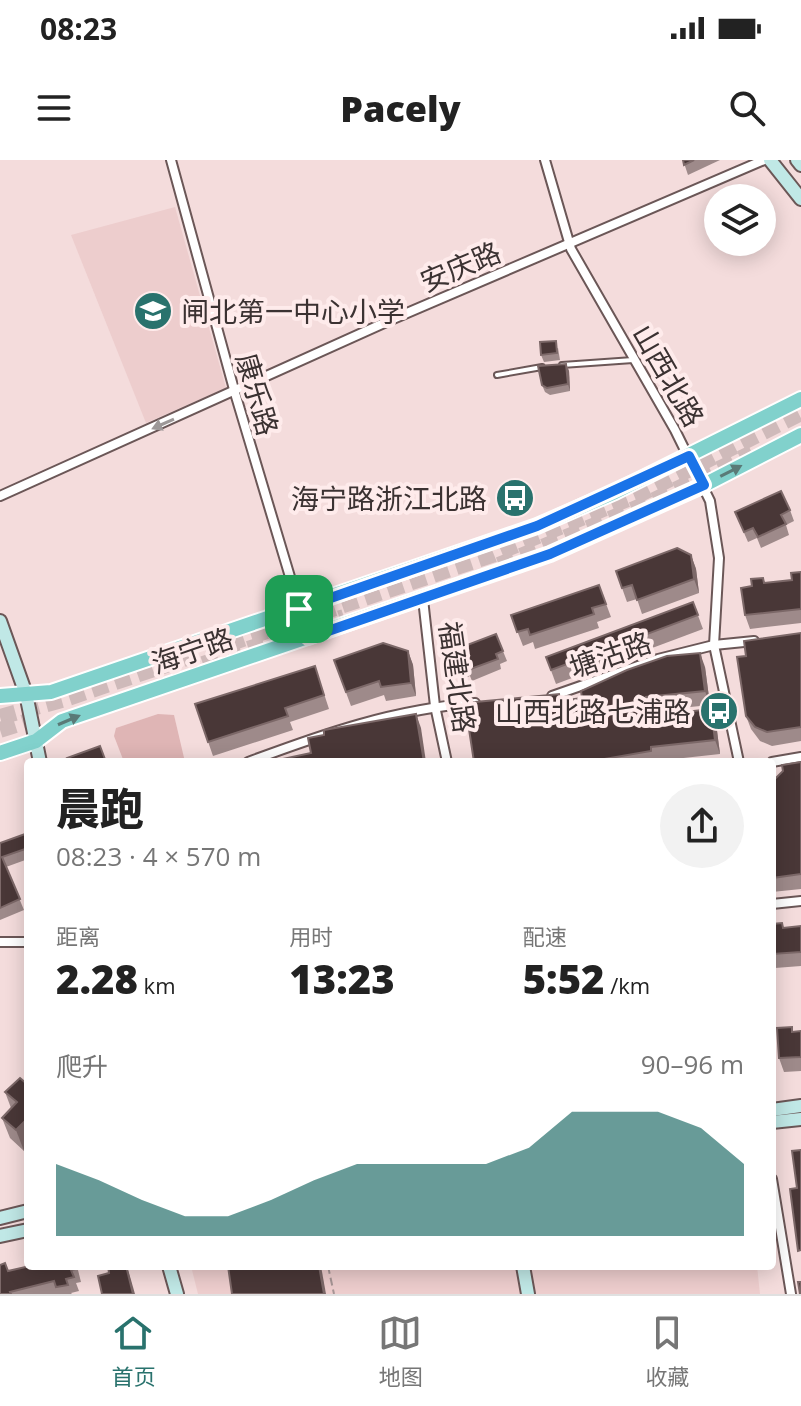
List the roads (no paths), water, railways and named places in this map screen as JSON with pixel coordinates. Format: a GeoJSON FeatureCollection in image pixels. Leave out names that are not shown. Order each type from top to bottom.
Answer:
{"type":"FeatureCollection","features":[{"type":"Feature","properties":{"kind":"main road","name":"海宁路"},"geometry":{"type":"LineString","coordinates":[[0,696],[51,692],[537,526],[689,456],[801,399]]}},
{"type":"Feature","properties":{"kind":"main road","name":"海宁路"},"geometry":{"type":"LineString","coordinates":[[0,753],[36,741],[62,721],[550,554],[704,485],[801,435]]}},
{"type":"Feature","properties":{"kind":"street","name":"康乐路"},"geometry":{"type":"LineString","coordinates":[[171,160],[235,393],[308,638]]}},
{"type":"Feature","properties":{"kind":"street","name":"山西北路"},"geometry":{"type":"LineString","coordinates":[[545,160],[569,243],[704,485],[715,520],[719,558],[714,645],[738,758]]}},
{"type":"Feature","properties":{"kind":"street","name":"安庆路"},"geometry":{"type":"LineString","coordinates":[[0,496],[569,243],[767,160]]}},
{"type":"Feature","properties":{"kind":"street"},"geometry":{"type":"LineString","coordinates":[[767,160],[801,199]]}},
{"type":"Feature","properties":{"kind":"street"},"geometry":{"type":"LineString","coordinates":[[797,160],[801,165]]}},
{"type":"Feature","properties":{"kind":"street","name":"福建北路"},"geometry":{"type":"LineString","coordinates":[[423,599],[435,706],[446,758]]}},
{"type":"Feature","properties":{"kind":"street"},"geometry":{"type":"LineString","coordinates":[[0,621],[26,694],[39,758]]}},
{"type":"Feature","properties":{"kind":"street","name":"塘沽路"},"geometry":{"type":"LineString","coordinates":[[542,697],[577,689],[644,662],[714,645],[772,639]]}},
{"type":"Feature","properties":{"kind":"street"},"geometry":{"type":"LineString","coordinates":[[259,758],[361,721],[435,706],[482,702]]}},
{"type":"Feature","properties":{"kind":"street"},"geometry":{"type":"LineString","coordinates":[[776,761],[801,757]]}},
{"type":"Feature","properties":{"kind":"street"},"geometry":{"type":"LineString","coordinates":[[776,904],[801,901]]}},
{"type":"Feature","properties":{"kind":"street"},"geometry":{"type":"LineString","coordinates":[[0,942],[24,942]]}},
{"type":"Feature","properties":{"kind":"street"},"geometry":{"type":"LineString","coordinates":[[776,1109],[801,1106]]}},
{"type":"Feature","properties":{"kind":"street"},"geometry":{"type":"LineString","coordinates":[[776,1122],[801,1119]]}},
{"type":"Feature","properties":{"kind":"street"},"geometry":{"type":"LineString","coordinates":[[776,1204],[790,1291]]}},
{"type":"Feature","properties":{"kind":"street"},"geometry":{"type":"LineString","coordinates":[[0,1218],[24,1212]]}},
{"type":"Feature","properties":{"kind":"street"},"geometry":{"type":"LineString","coordinates":[[0,1236],[24,1231]]}},
{"type":"Feature","properties":{"kind":"street"},"geometry":{"type":"LineString","coordinates":[[170,1270],[177,1294]]}},
{"type":"Feature","properties":{"kind":"street"},"geometry":{"type":"LineString","coordinates":[[524,1270],[528,1294]]}},
{"type":"Feature","properties":{"kind":"lane"},"geometry":{"type":"LineString","coordinates":[[497,375],[525,368],[635,360]]}},
{"type":"Feature","properties":{"kind":"lane"},"geometry":{"type":"LineString","coordinates":[[790,1291],[801,1287]]}},
{"type":"Feature","properties":{"kind":"tunnel"},"geometry":{"type":"LineString","coordinates":[[0,717],[65,699],[492,555],[642,493],[801,413]]}},
{"type":"Feature","properties":{"kind":"tunnel"},"geometry":{"type":"LineString","coordinates":[[499,565],[646,504],[752,453]]}},
{"type":"Feature","properties":{"kind":"tunnel"},"geometry":{"type":"LineString","coordinates":[[203,664],[344,617]]}},
{"type":"Feature","properties":{"kind":"tunnel"},"geometry":{"type":"LineString","coordinates":[[0,730],[44,716]]}},
{"type":"Feature","properties":{"kind":"place","name":"闸北第一中心小学"},"geometry":{"type":"Point","coordinates":[153,311]}},
{"type":"Feature","properties":{"kind":"place","name":"海宁路浙江北路"},"geometry":{"type":"Point","coordinates":[515,498]}},
{"type":"Feature","properties":{"kind":"place","name":"山西北路七浦路"},"geometry":{"type":"Point","coordinates":[719,711]}}]}
